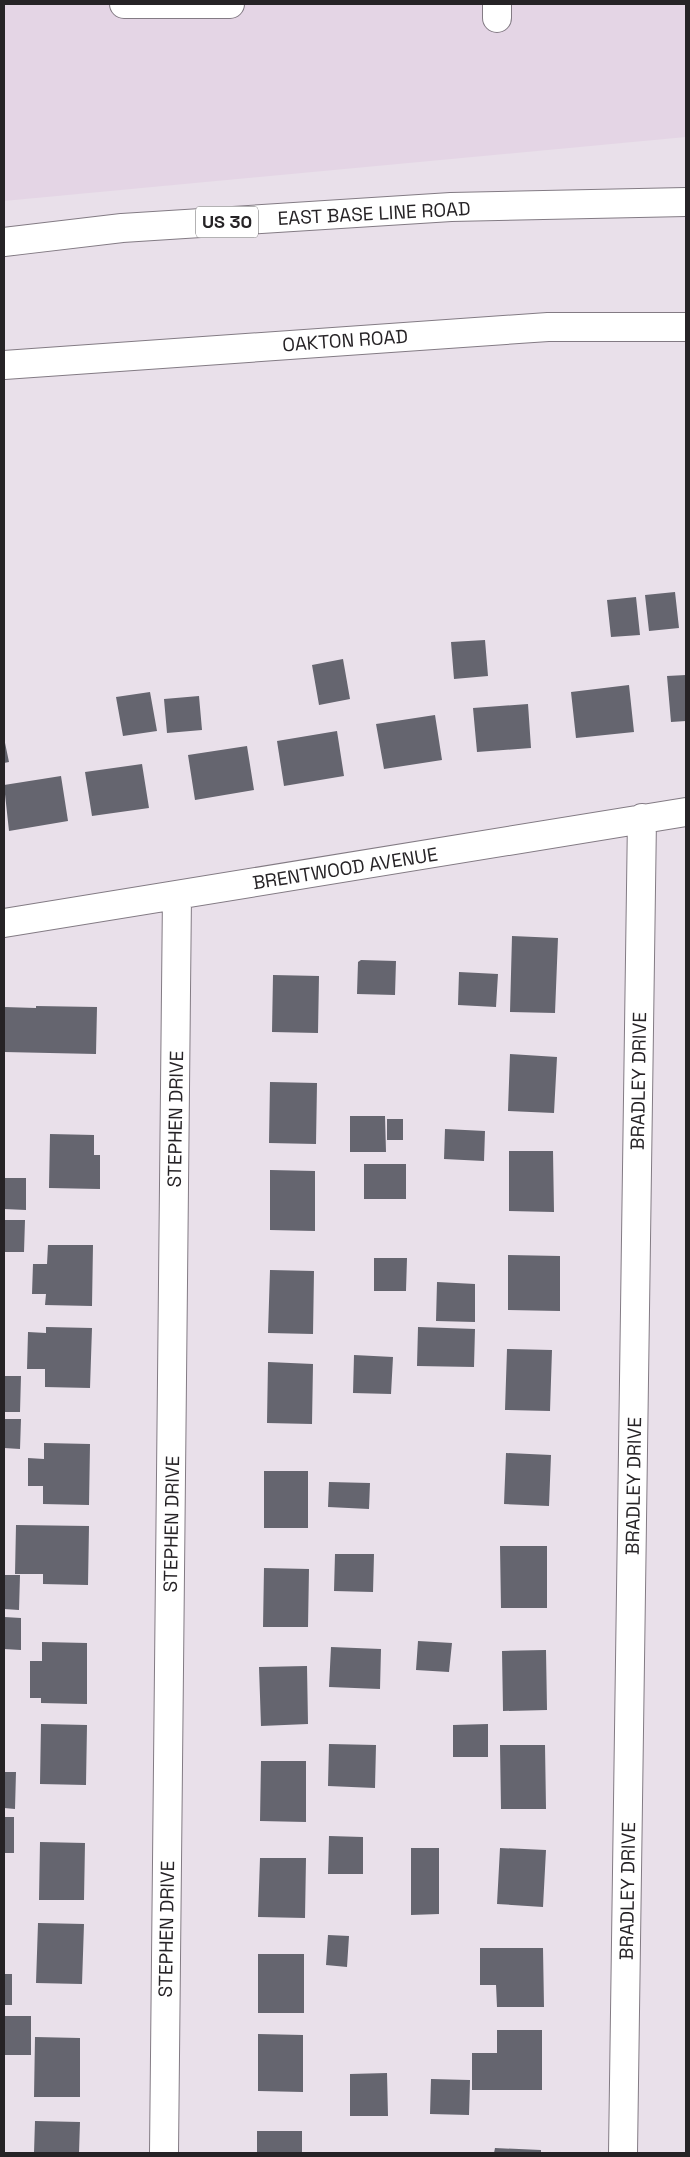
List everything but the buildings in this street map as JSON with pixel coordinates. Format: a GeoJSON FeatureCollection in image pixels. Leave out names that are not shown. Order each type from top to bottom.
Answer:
{"type":"FeatureCollection","features":[{"type":"Feature","properties":{"kind":"street"},"geometry":{"type":"LineString","coordinates":[[124,4],[230,4]]}},
{"type":"Feature","properties":{"kind":"street","name":"EAST BASE LINE ROAD"},"geometry":{"type":"LineString","coordinates":[[4,242],[122,228],[451,207],[686,202]]}},
{"type":"Feature","properties":{"kind":"street","name":"OAKTON ROAD"},"geometry":{"type":"LineString","coordinates":[[4,365],[548,327],[686,326]]}},
{"type":"Feature","properties":{"kind":"street","name":"BRENTWOOD AVENUE"},"geometry":{"type":"LineString","coordinates":[[4,923],[686,812]]}},
{"type":"Feature","properties":{"kind":"street","name":"BRADLEY DRIVE"},"geometry":{"type":"LineString","coordinates":[[624,2153],[642,818]]}},
{"type":"Feature","properties":{"kind":"street","name":"STEPHEN DRIVE"},"geometry":{"type":"LineString","coordinates":[[164,2153],[177,895]]}},
{"type":"Feature","properties":{"kind":"shaded area"},"geometry":{"type":"Polygon","coordinates":[[[4,4],[686,4],[686,137],[4,201],[4,4]]]}}]}
